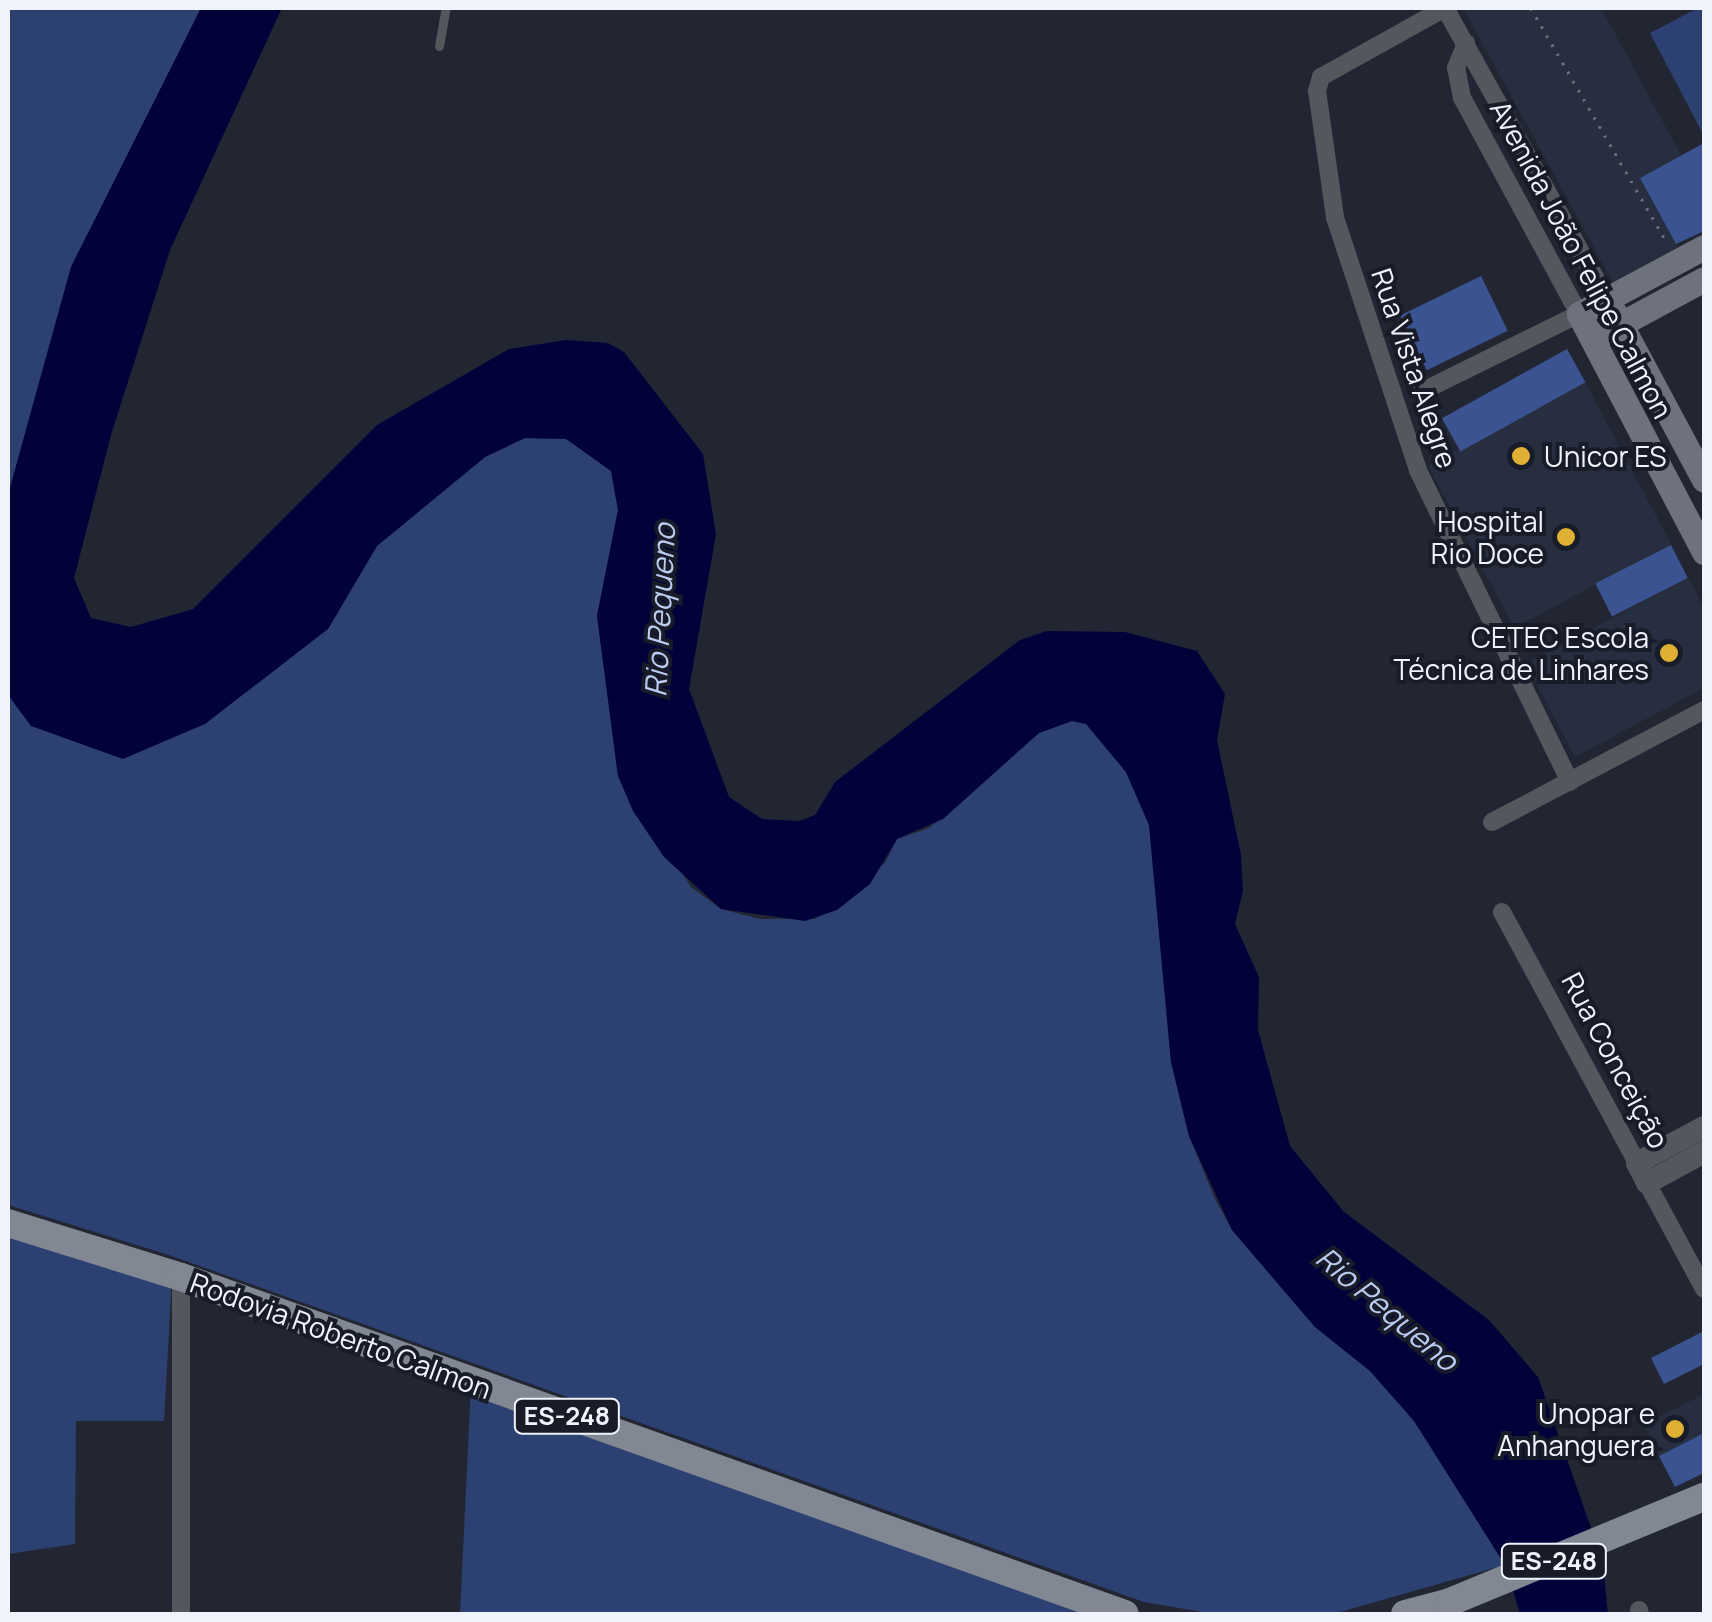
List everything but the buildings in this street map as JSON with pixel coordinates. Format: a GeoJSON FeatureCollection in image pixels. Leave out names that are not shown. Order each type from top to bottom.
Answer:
{"type":"FeatureCollection","features":[{"type":"Feature","properties":{"kind":"main road"},"geometry":{"type":"LineString","coordinates":[[1579,314],[1704,246]]}},
{"type":"Feature","properties":{"kind":"main road"},"geometry":{"type":"LineString","coordinates":[[1592,340],[1704,279]]}},
{"type":"Feature","properties":{"kind":"main road","name":"Avenida João Felipe Calmon"},"geometry":{"type":"LineString","coordinates":[[1607,298],[1704,480]]}},
{"type":"Feature","properties":{"kind":"main road","name":"Avenida João Felipe Calmon"},"geometry":{"type":"LineString","coordinates":[[1579,314],[1704,552]]}},
{"type":"Feature","properties":{"kind":"main road","name":"Rodovia Roberto Calmon"},"geometry":{"type":"LineString","coordinates":[[8,1222],[182,1278],[1125,1614]]}},
{"type":"Feature","properties":{"kind":"main road","name":"ES-248"},"geometry":{"type":"LineString","coordinates":[[1405,1614],[1450,1602],[1658,1520],[1704,1496]]}},
{"type":"Feature","properties":{"kind":"street","name":"Avenida João Felipe Calmon"},"geometry":{"type":"LineString","coordinates":[[1445,8],[1607,298]]}},
{"type":"Feature","properties":{"kind":"street","name":"Rua Vista Alegre"},"geometry":{"type":"LineString","coordinates":[[1445,8],[1330,68],[1317,91],[1335,217],[1418,470],[1458,563],[1570,782]]}},
{"type":"Feature","properties":{"kind":"street","name":"Avenida João Felipe Calmon"},"geometry":{"type":"LineString","coordinates":[[1466,43],[1456,68],[1462,98],[1579,314]]}},
{"type":"Feature","properties":{"kind":"street"},"geometry":{"type":"LineString","coordinates":[[1422,392],[1579,314]]}},
{"type":"Feature","properties":{"kind":"street"},"geometry":{"type":"LineString","coordinates":[[1492,822],[1704,710]]}},
{"type":"Feature","properties":{"kind":"street","name":"Rua Conceição"},"geometry":{"type":"LineString","coordinates":[[1502,912],[1704,1290]]}},
{"type":"Feature","properties":{"kind":"street"},"geometry":{"type":"LineString","coordinates":[[1642,1173],[1704,1126]]}},
{"type":"Feature","properties":{"kind":"street"},"geometry":{"type":"LineString","coordinates":[[1642,1173],[1704,1152]]}},
{"type":"Feature","properties":{"kind":"street"},"geometry":{"type":"LineString","coordinates":[[182,1278],[182,1614]]}},
{"type":"Feature","properties":{"kind":"lane"},"geometry":{"type":"LineString","coordinates":[[439,46],[446,8]]}},
{"type":"Feature","properties":{"kind":"path"},"geometry":{"type":"LineString","coordinates":[[1531,8],[1677,261]]}},
{"type":"Feature","properties":{"kind":"shaded area"},"geometry":{"type":"Polygon","coordinates":[[[8,8],[201,8],[71,267],[8,495],[8,8]]]}},
{"type":"Feature","properties":{"kind":"shaded area"},"geometry":{"type":"Polygon","coordinates":[[[1463,8],[1601,8],[1681,155],[1640,178],[1678,247],[1613,282],[1463,8]]]}},
{"type":"Feature","properties":{"kind":"shaded area"},"geometry":{"type":"Polygon","coordinates":[[[1704,8],[1704,136],[1650,33],[1704,8]]]}},
{"type":"Feature","properties":{"kind":"shaded area","name":"Hospital Rio Doce"},"geometry":{"type":"Polygon","coordinates":[[[1585,382],[1671,544],[1514,628],[1428,466],[1585,382]]]}},
{"type":"Feature","properties":{"kind":"shaded area"},"geometry":{"type":"Polygon","coordinates":[[[525,438],[567,439],[611,471],[618,510],[597,616],[618,776],[691,887],[721,909],[760,919],[815,919],[885,863],[897,839],[929,828],[1039,733],[1072,721],[1086,724],[1126,772],[1149,825],[1171,1062],[1189,1136],[1215,1199],[1232,1230],[1315,1327],[1370,1371],[1414,1420],[1505,1565],[1333,1614],[1214,1614],[1144,1602],[169,1255],[8,1205],[8,695],[328,629],[377,546],[485,457],[525,438]]]}},
{"type":"Feature","properties":{"kind":"shaded area"},"geometry":{"type":"Polygon","coordinates":[[[1688,578],[1704,608],[1704,688],[1575,757],[1526,664],[1688,578]]]}},
{"type":"Feature","properties":{"kind":"shaded area"},"geometry":{"type":"Polygon","coordinates":[[[8,1229],[171,1287],[171,1295],[164,1421],[76,1421],[75,1544],[8,1554],[8,1229]]]}},
{"type":"Feature","properties":{"kind":"shaded area"},"geometry":{"type":"Polygon","coordinates":[[[471,1386],[1098,1614],[460,1614],[471,1386]]]}},
{"type":"Feature","properties":{"kind":"shaded area","name":"Unopar e Anhanguera"},"geometry":{"type":"Polygon","coordinates":[[[1704,1394],[1704,1433],[1659,1456],[1644,1424],[1704,1394]]]}},
{"type":"Feature","properties":{"kind":"water","name":"Rio Pequeno"},"geometry":{"type":"Polygon","coordinates":[[[201,8],[282,8],[170,250],[111,435],[74,578],[91,618],[131,627],[193,609],[377,425],[509,349],[566,340],[608,343],[624,352],[703,454],[716,534],[689,689],[729,797],[762,819],[799,821],[815,815],[835,782],[1020,640],[1047,631],[1125,632],[1197,651],[1225,694],[1217,740],[1241,855],[1243,891],[1235,924],[1259,977],[1258,1030],[1290,1146],[1344,1212],[1489,1320],[1538,1377],[1603,1562],[1608,1614],[1520,1614],[1505,1565],[1414,1421],[1370,1371],[1315,1327],[1232,1230],[1189,1136],[1171,1062],[1149,825],[1126,772],[1086,724],[1072,721],[1039,733],[943,819],[897,839],[870,884],[837,910],[805,921],[721,909],[664,857],[633,811],[618,776],[597,616],[618,510],[611,471],[566,439],[525,438],[485,457],[377,546],[328,629],[205,724],[123,759],[31,726],[8,695],[8,495],[71,267],[201,8]]]}},
{"type":"Feature","properties":{"kind":"place","name":"Unicor ES"},"geometry":{"type":"Point","coordinates":[1521,456]}},
{"type":"Feature","properties":{"kind":"place","name":"Hospital Rio Doce"},"geometry":{"type":"Point","coordinates":[1566,537]}},
{"type":"Feature","properties":{"kind":"place","name":"CETEC Escola Técnica de Linhares"},"geometry":{"type":"Point","coordinates":[1669,653]}},
{"type":"Feature","properties":{"kind":"place","name":"Unopar e Anhanguera"},"geometry":{"type":"Point","coordinates":[1675,1429]}}]}
